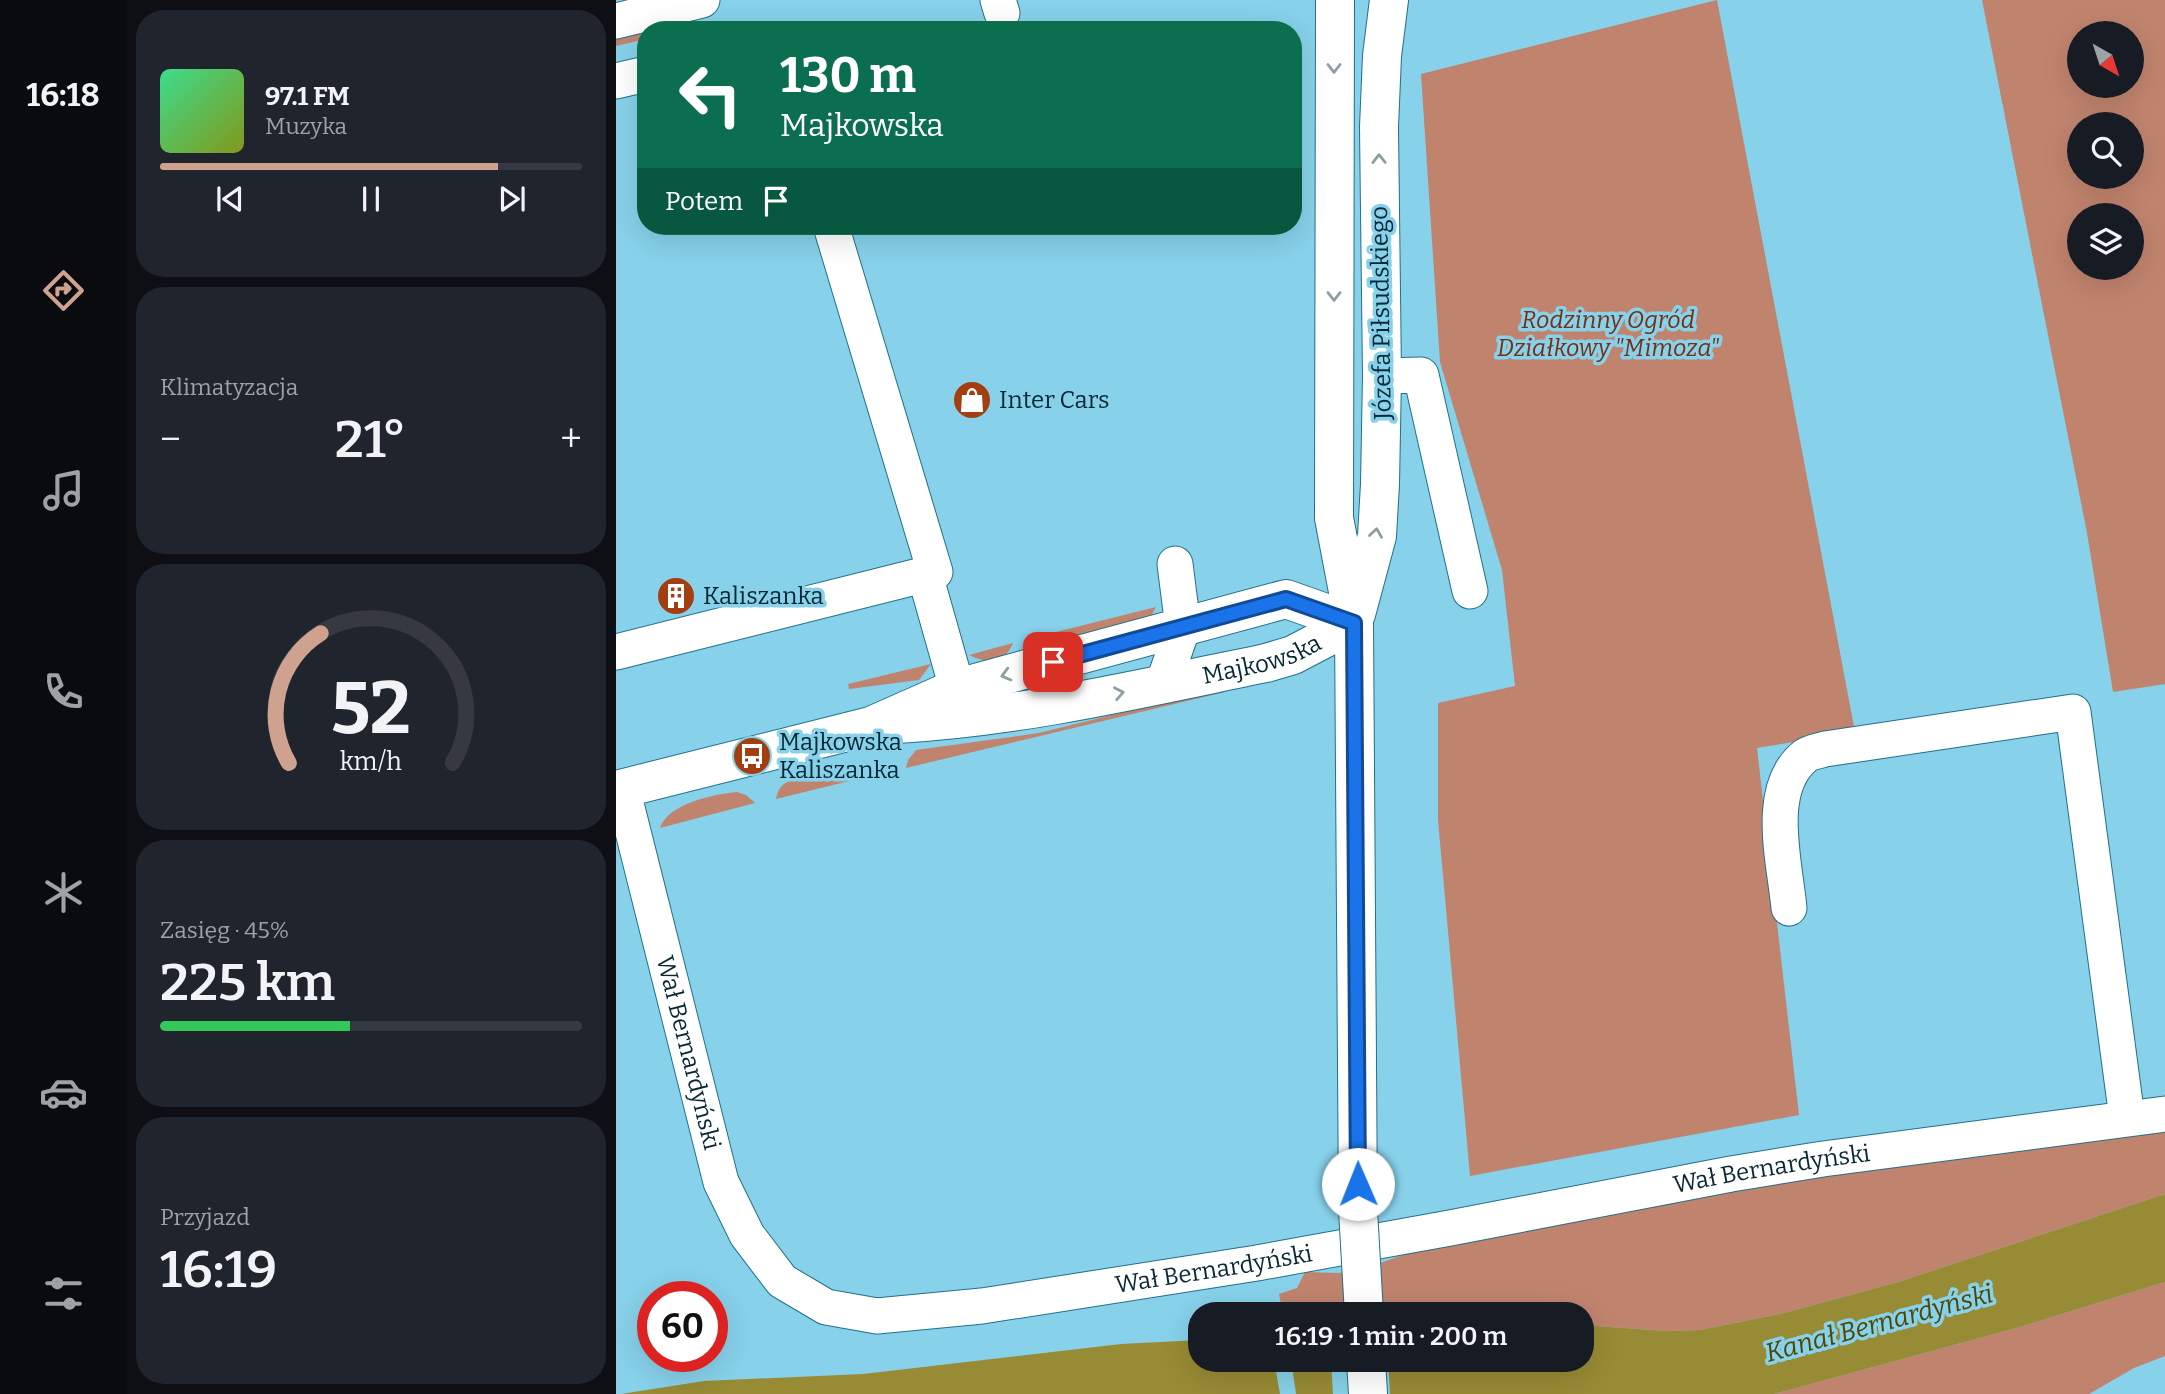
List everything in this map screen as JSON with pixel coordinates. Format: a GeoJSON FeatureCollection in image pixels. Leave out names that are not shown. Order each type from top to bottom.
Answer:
{"type":"FeatureCollection","features":[{"type":"Feature","properties":{"kind":"main road","name":"Józefa Piłsudskiego"},"geometry":{"type":"LineString","coordinates":[[1335,0],[1335,518],[1354,623],[1358,1210],[1363,1302]]}},
{"type":"Feature","properties":{"kind":"main road","name":"Józefa Piłsudskiego"},"geometry":{"type":"LineString","coordinates":[[1354,623],[1377,536],[1382,376],[1379,115],[1382,56],[1389,0]]}},
{"type":"Feature","properties":{"kind":"main road","name":"Majkowska"},"geometry":{"type":"LineString","coordinates":[[619,789],[871,726],[957,688],[1286,599],[1354,623]]}},
{"type":"Feature","properties":{"kind":"main road","name":"Majkowska"},"geometry":{"type":"LineString","coordinates":[[871,726],[956,721],[1163,684],[1293,655],[1354,623]]}},
{"type":"Feature","properties":{"kind":"main road"},"geometry":{"type":"LineString","coordinates":[[1367,1372],[1368,1394]]}},
{"type":"Feature","properties":{"kind":"street"},"geometry":{"type":"LineString","coordinates":[[616,21],[702,0]]}},
{"type":"Feature","properties":{"kind":"street"},"geometry":{"type":"LineString","coordinates":[[616,81],[637,76]]}},
{"type":"Feature","properties":{"kind":"street"},"geometry":{"type":"LineString","coordinates":[[616,652],[935,572],[834,235]]}},
{"type":"Feature","properties":{"kind":"street"},"geometry":{"type":"LineString","coordinates":[[1382,376],[1421,375],[1470,591]]}},
{"type":"Feature","properties":{"kind":"street"},"geometry":{"type":"LineString","coordinates":[[1163,684],[1183,627],[1175,564]]}},
{"type":"Feature","properties":{"kind":"street"},"geometry":{"type":"LineString","coordinates":[[925,575],[957,688]]}},
{"type":"Feature","properties":{"kind":"street"},"geometry":{"type":"LineString","coordinates":[[1789,908],[1780,800],[1785,783],[1806,754],[2073,712],[2127,1118]]}},
{"type":"Feature","properties":{"kind":"street","name":"Wał Bernardyński"},"geometry":{"type":"LineString","coordinates":[[619,789],[721,1182],[747,1235],[782,1281],[825,1307],[877,1316],[982,1306],[1282,1259],[1823,1159],[2165,1114]]}},
{"type":"Feature","properties":{"kind":"green space","name":"Rodzinny Ogród Działkowy \"Mimoza\""},"geometry":{"type":"Polygon","coordinates":[[[1717,0],[1855,732],[1757,748],[1799,1115],[1470,1176],[1438,820],[1438,703],[1515,686],[1502,570],[1440,362],[1421,74],[1717,0]]]}},
{"type":"Feature","properties":{"kind":"green space"},"geometry":{"type":"Polygon","coordinates":[[[1982,0],[2165,0],[2165,684],[2113,692],[2087,533],[1982,0]]]}},
{"type":"Feature","properties":{"kind":"green space"},"geometry":{"type":"Polygon","coordinates":[[[637,29],[637,41],[616,46],[616,34],[637,29]]]}},
{"type":"Feature","properties":{"kind":"green space"},"geometry":{"type":"Polygon","coordinates":[[[1156,607],[1150,618],[1065,639],[1052,633],[1156,607]]]}},
{"type":"Feature","properties":{"kind":"green space"},"geometry":{"type":"Polygon","coordinates":[[[1013,643],[1005,655],[994,661],[969,655],[1013,643]]]}},
{"type":"Feature","properties":{"kind":"green space"},"geometry":{"type":"Polygon","coordinates":[[[931,664],[919,680],[849,689],[848,684],[931,664]]]}},
{"type":"Feature","properties":{"kind":"green space"},"geometry":{"type":"Polygon","coordinates":[[[1233,685],[1229,691],[906,768],[908,760],[916,750],[1039,733],[1233,685]]]}},
{"type":"Feature","properties":{"kind":"green space"},"geometry":{"type":"Polygon","coordinates":[[[860,765],[874,775],[776,799],[781,787],[789,781],[860,765]]]}},
{"type":"Feature","properties":{"kind":"green space"},"geometry":{"type":"Polygon","coordinates":[[[737,792],[746,795],[755,803],[660,828],[664,820],[681,807],[704,798],[737,792]]]}},
{"type":"Feature","properties":{"kind":"green space"},"geometry":{"type":"Polygon","coordinates":[[[2165,1128],[2165,1194],[1895,1283],[1784,1313],[1700,1330],[1666,1331],[1594,1326],[1594,1302],[1281,1302],[1279,1294],[1297,1288],[1305,1272],[1339,1273],[1369,1267],[1448,1239],[1869,1165],[2165,1128]]]}},
{"type":"Feature","properties":{"kind":"green space"},"geometry":{"type":"Polygon","coordinates":[[[2165,1282],[2165,1356],[2134,1368],[2089,1394],[1774,1394],[2020,1327],[2165,1282]]]}},
{"type":"Feature","properties":{"kind":"water","name":"Kanał Bernardyński"},"geometry":{"type":"Polygon","coordinates":[[[2165,1194],[2165,1282],[2020,1327],[1774,1394],[621,1394],[704,1381],[863,1374],[1121,1344],[1188,1341],[1188,1372],[1594,1372],[1594,1326],[1666,1331],[1700,1330],[1784,1313],[1895,1283],[2165,1194]]]}},
{"type":"Feature","properties":{"kind":"pier"},"geometry":{"type":"Polygon","coordinates":[[[1276,1372],[1293,1372],[1296,1394],[1280,1394],[1276,1372]]]}},
{"type":"Feature","properties":{"kind":"pier"},"geometry":{"type":"Polygon","coordinates":[[[1332,1372],[1389,1372],[1390,1394],[1333,1394],[1332,1372]]]}},
{"type":"Feature","properties":{"kind":"place","name":"Inter Cars"},"geometry":{"type":"Point","coordinates":[972,400]}},
{"type":"Feature","properties":{"kind":"place","name":"Kaliszanka"},"geometry":{"type":"Point","coordinates":[676,596]}},
{"type":"Feature","properties":{"kind":"place","name":"Majkowska Kaliszanka"},"geometry":{"type":"Point","coordinates":[752,756]}},
{"type":"Feature","properties":{"kind":"route"},"geometry":{"type":"LineString","coordinates":[[1053,662],[1286,599],[1354,623],[1358,1184]]}}]}
